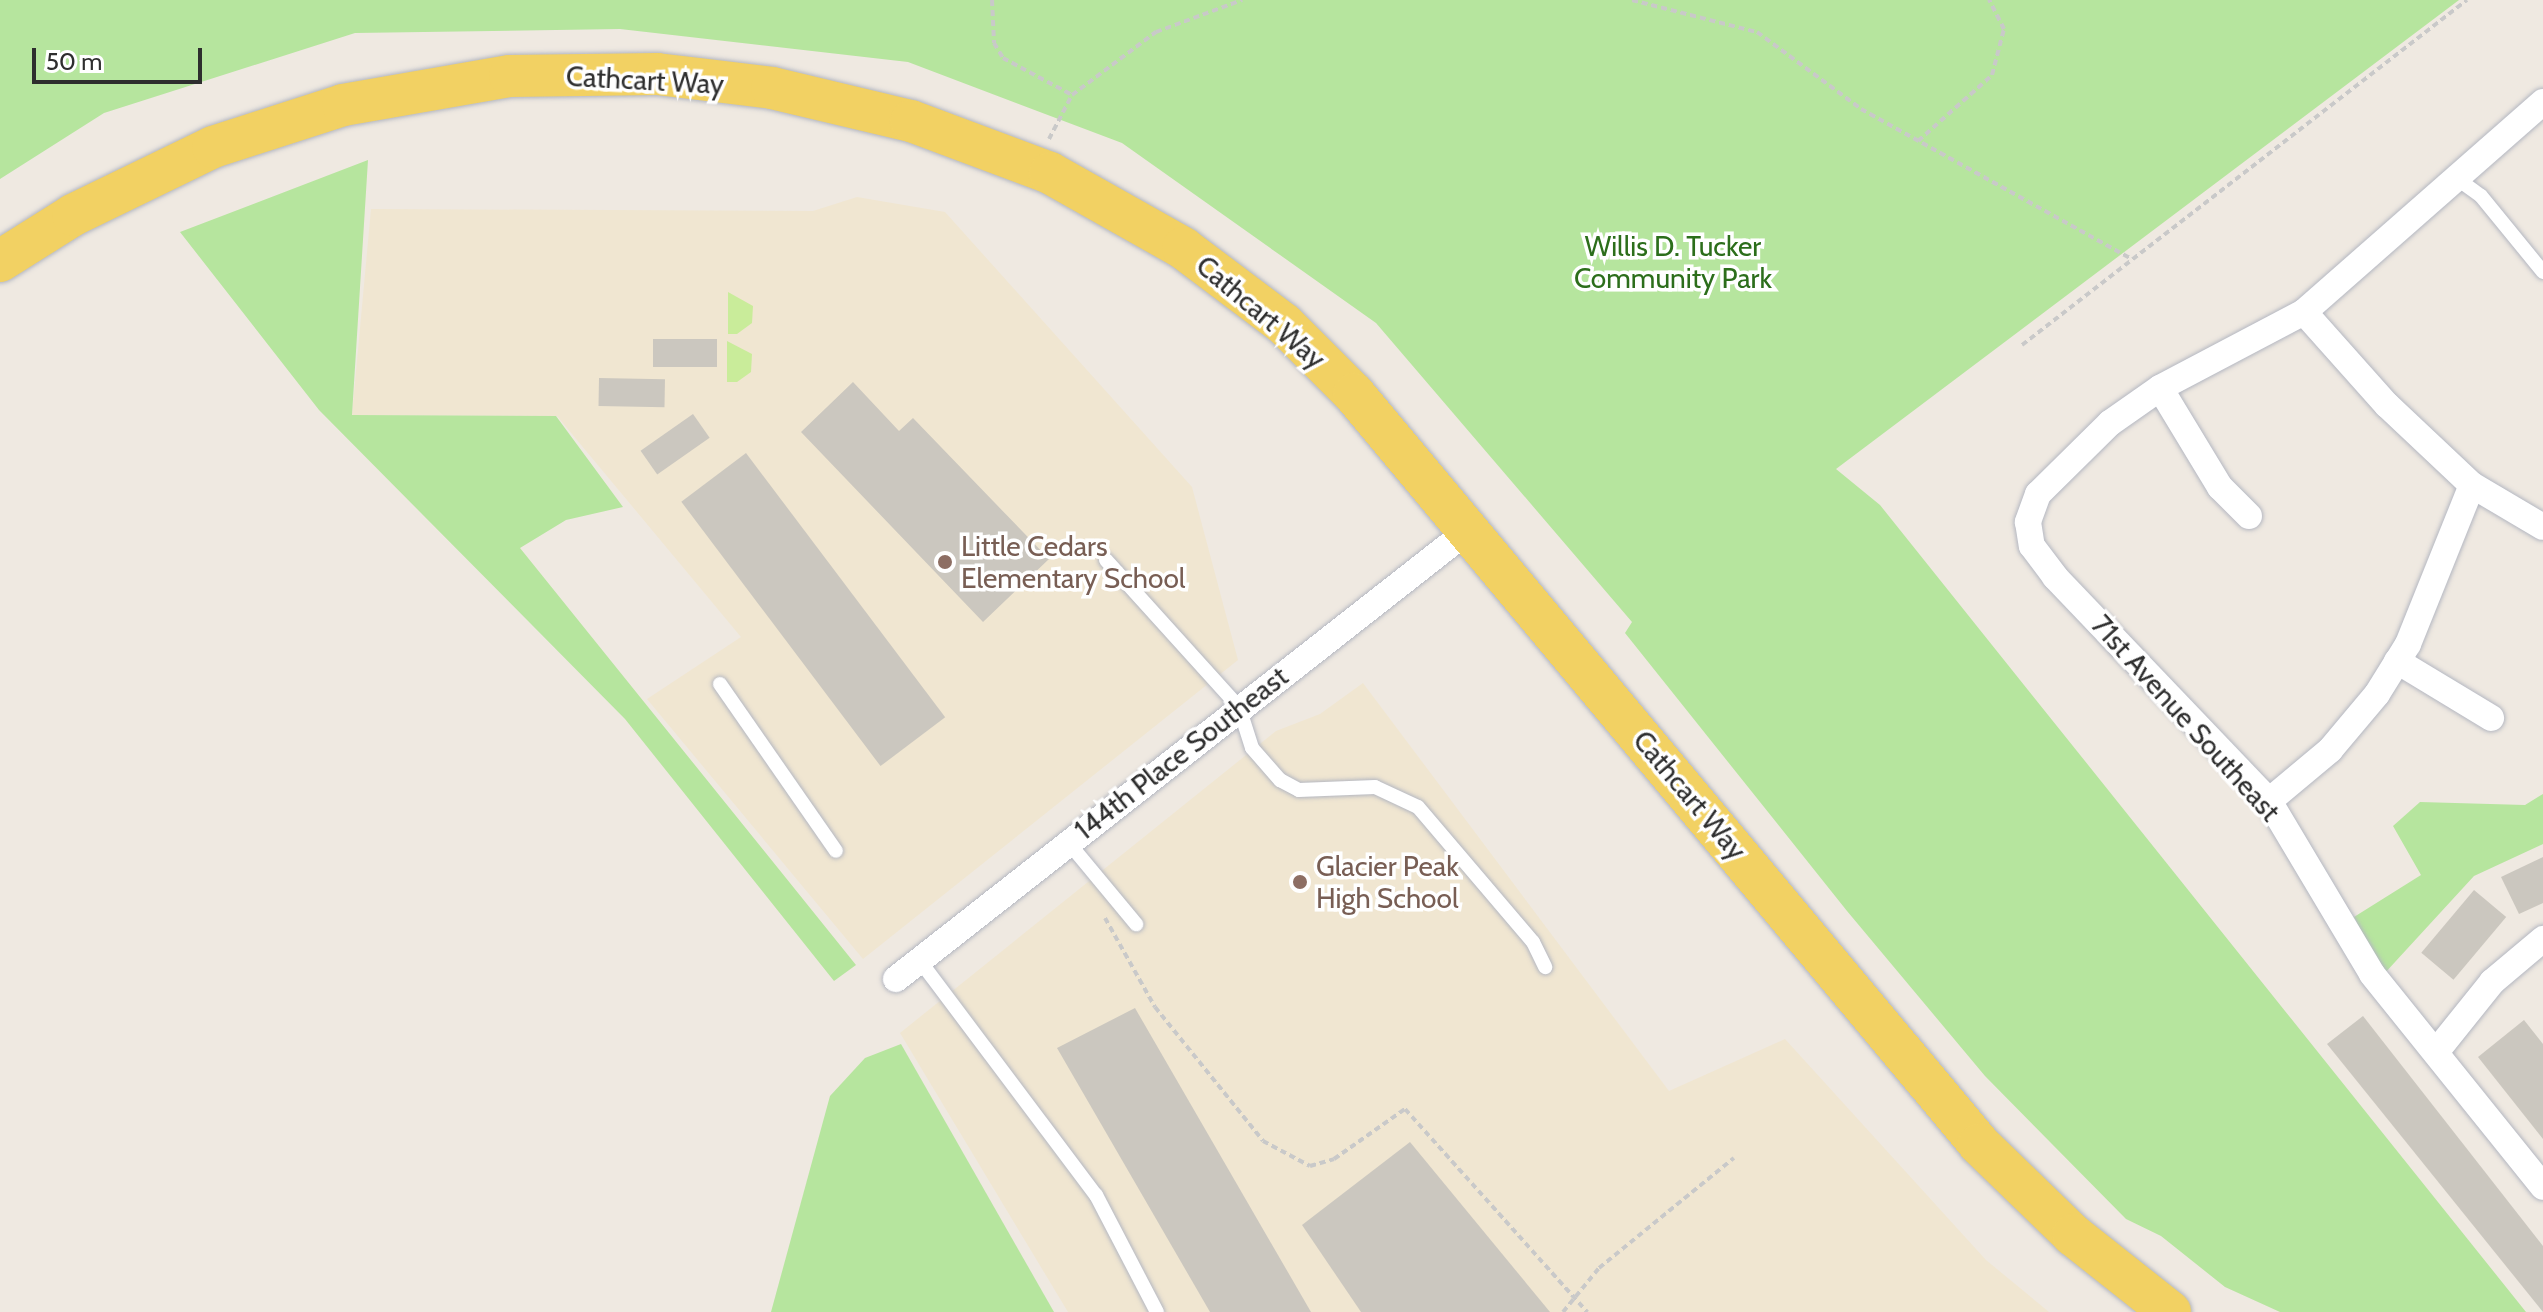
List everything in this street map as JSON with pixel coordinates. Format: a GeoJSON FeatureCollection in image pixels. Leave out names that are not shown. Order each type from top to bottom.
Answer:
{"type":"FeatureCollection","features":[{"type":"Feature","properties":{"kind":"main road","name":"Cathcart Way"},"geometry":{"type":"LineString","coordinates":[[0,261],[73,215],[213,147],[343,105],[510,76],[657,74],[772,88],[911,121],[1034,167],[1183,248],[1284,324],[1354,394],[1470,529],[1979,1144],[2073,1235],[2170,1312]]}},
{"type":"Feature","properties":{"kind":"street"},"geometry":{"type":"LineString","coordinates":[[2249,516],[2220,487],[2160,388],[2304,312],[2459,180],[2489,144],[2543,102]]}},
{"type":"Feature","properties":{"kind":"street"},"geometry":{"type":"LineString","coordinates":[[2304,312],[2387,405],[2472,485],[2543,527]]}},
{"type":"Feature","properties":{"kind":"street","name":"71st Avenue Southeast"},"geometry":{"type":"LineString","coordinates":[[2160,388],[2070,459],[2038,494],[2028,522],[2032,546],[2055,577],[2269,801],[2372,974],[2543,1187]]}},
{"type":"Feature","properties":{"kind":"street"},"geometry":{"type":"LineString","coordinates":[[2269,801],[2330,750],[2397,661],[2472,485]]}},
{"type":"Feature","properties":{"kind":"street","name":"144th Place Southeast"},"geometry":{"type":"LineString","coordinates":[[896,979],[1239,707],[1470,529]]}},
{"type":"Feature","properties":{"kind":"street"},"geometry":{"type":"LineString","coordinates":[[2397,661],[2491,718]]}},
{"type":"Feature","properties":{"kind":"street"},"geometry":{"type":"LineString","coordinates":[[2436,1052],[2492,982],[2543,939]]}},
{"type":"Feature","properties":{"kind":"lane"},"geometry":{"type":"LineString","coordinates":[[2459,180],[2481,196],[2543,272]]}},
{"type":"Feature","properties":{"kind":"lane"},"geometry":{"type":"LineString","coordinates":[[1106,560],[1239,707],[1252,748],[1290,785],[1299,790],[1375,787],[1418,807],[1533,942],[1545,967]]}},
{"type":"Feature","properties":{"kind":"lane"},"geometry":{"type":"LineString","coordinates":[[720,684],[836,851]]}},
{"type":"Feature","properties":{"kind":"lane"},"geometry":{"type":"LineString","coordinates":[[1068,842],[1136,924]]}},
{"type":"Feature","properties":{"kind":"lane"},"geometry":{"type":"LineString","coordinates":[[920,961],[1096,1195],[1157,1312]]}},
{"type":"Feature","properties":{"kind":"path"},"geometry":{"type":"LineString","coordinates":[[992,0],[994,43],[1003,58],[1072,95]]}},
{"type":"Feature","properties":{"kind":"path"},"geometry":{"type":"LineString","coordinates":[[1034,167],[1072,95],[1156,32],[1242,0]]}},
{"type":"Feature","properties":{"kind":"path"},"geometry":{"type":"LineString","coordinates":[[1632,0],[1757,32],[1861,109],[2130,258]]}},
{"type":"Feature","properties":{"kind":"path"},"geometry":{"type":"LineString","coordinates":[[1918,141],[1992,75],[2004,29],[1989,0]]}},
{"type":"Feature","properties":{"kind":"path"},"geometry":{"type":"LineString","coordinates":[[2022,345],[2130,258],[2467,0]]}},
{"type":"Feature","properties":{"kind":"path"},"geometry":{"type":"LineString","coordinates":[[1092,871],[1084,879],[1155,1007],[1263,1141],[1310,1166],[1334,1159],[1380,1120],[1405,1109],[1587,1312]]}},
{"type":"Feature","properties":{"kind":"path"},"geometry":{"type":"LineString","coordinates":[[1563,1312],[1577,1300],[1599,1268],[1734,1158]]}},
{"type":"Feature","properties":{"kind":"shaded area","name":"Little Cedars Elementary School"},"geometry":{"type":"Polygon","coordinates":[[[857,197],[945,212],[1192,487],[1238,660],[863,959],[647,699],[741,637],[557,416],[352,415],[371,209],[813,211],[857,197]]]}},
{"type":"Feature","properties":{"kind":"shaded area","name":"Glacier Peak High School"},"geometry":{"type":"Polygon","coordinates":[[[1363,683],[1669,1091],[1785,1039],[1986,1260],[2049,1312],[1068,1312],[900,1033],[1276,731],[1320,714],[1363,683]]]}},
{"type":"Feature","properties":{"kind":"green space","name":"Willis D. Tucker Community Park"},"geometry":{"type":"Polygon","coordinates":[[[0,0],[2459,0],[1836,469],[1880,505],[2526,1312],[2280,1312],[2225,1287],[2161,1236],[2126,1219],[1985,1076],[1847,911],[1625,633],[1632,622],[1376,323],[1122,143],[908,62],[620,29],[355,33],[104,113],[0,179],[0,0]]]}},
{"type":"Feature","properties":{"kind":"green space"},"geometry":{"type":"Polygon","coordinates":[[[368,160],[352,415],[556,416],[623,507],[566,520],[520,548],[856,965],[834,981],[625,719],[319,410],[180,232],[368,160]]]}},
{"type":"Feature","properties":{"kind":"green space"},"geometry":{"type":"Polygon","coordinates":[[[728,292],[753,306],[752,323],[737,334],[728,334],[728,292]]]}},
{"type":"Feature","properties":{"kind":"green space"},"geometry":{"type":"Polygon","coordinates":[[[727,341],[752,354],[751,372],[737,382],[727,382],[727,341]]]}},
{"type":"Feature","properties":{"kind":"green space"},"geometry":{"type":"Polygon","coordinates":[[[2543,794],[2543,844],[2474,876],[2384,974],[2354,917],[2421,875],[2393,826],[2420,802],[2525,805],[2543,794]]]}},
{"type":"Feature","properties":{"kind":"green space"},"geometry":{"type":"Polygon","coordinates":[[[901,1044],[1054,1312],[771,1312],[830,1096],[865,1058],[901,1044]]]}},
{"type":"Feature","properties":{"kind":"building"},"geometry":{"type":"Polygon","coordinates":[[[653,339],[717,339],[717,367],[653,367],[653,339]]]}},
{"type":"Feature","properties":{"kind":"building"},"geometry":{"type":"Polygon","coordinates":[[[599,378],[665,379],[665,407],[599,406],[599,378]]]}},
{"type":"Feature","properties":{"kind":"building"},"geometry":{"type":"Polygon","coordinates":[[[853,382],[899,431],[913,418],[1049,559],[983,622],[801,432],[853,382]]]}},
{"type":"Feature","properties":{"kind":"building"},"geometry":{"type":"Polygon","coordinates":[[[693,414],[710,438],[657,474],[641,451],[693,414]]]}},
{"type":"Feature","properties":{"kind":"building"},"geometry":{"type":"Polygon","coordinates":[[[746,453],[945,717],[881,766],[681,502],[746,453]]]}},
{"type":"Feature","properties":{"kind":"building"},"geometry":{"type":"Polygon","coordinates":[[[2543,857],[2543,903],[2519,914],[2501,877],[2543,857]]]}},
{"type":"Feature","properties":{"kind":"building"},"geometry":{"type":"Polygon","coordinates":[[[2474,890],[2506,917],[2453,980],[2421,953],[2474,890]]]}},
{"type":"Feature","properties":{"kind":"building"},"geometry":{"type":"Polygon","coordinates":[[[1135,1008],[1311,1312],[1210,1312],[1057,1048],[1135,1008]]]}},
{"type":"Feature","properties":{"kind":"building"},"geometry":{"type":"Polygon","coordinates":[[[2363,1016],[2543,1246],[2543,1312],[2327,1044],[2363,1016]]]}},
{"type":"Feature","properties":{"kind":"building"},"geometry":{"type":"Polygon","coordinates":[[[2524,1020],[2543,1044],[2543,1139],[2478,1057],[2524,1020]]]}},
{"type":"Feature","properties":{"kind":"building"},"geometry":{"type":"Polygon","coordinates":[[[1410,1142],[1550,1312],[1361,1312],[1302,1225],[1410,1142]]]}},
{"type":"Feature","properties":{"kind":"place","name":"Little Cedars Elementary School"},"geometry":{"type":"Point","coordinates":[945,562]}},
{"type":"Feature","properties":{"kind":"place","name":"Glacier Peak High School"},"geometry":{"type":"Point","coordinates":[1300,882]}}]}
